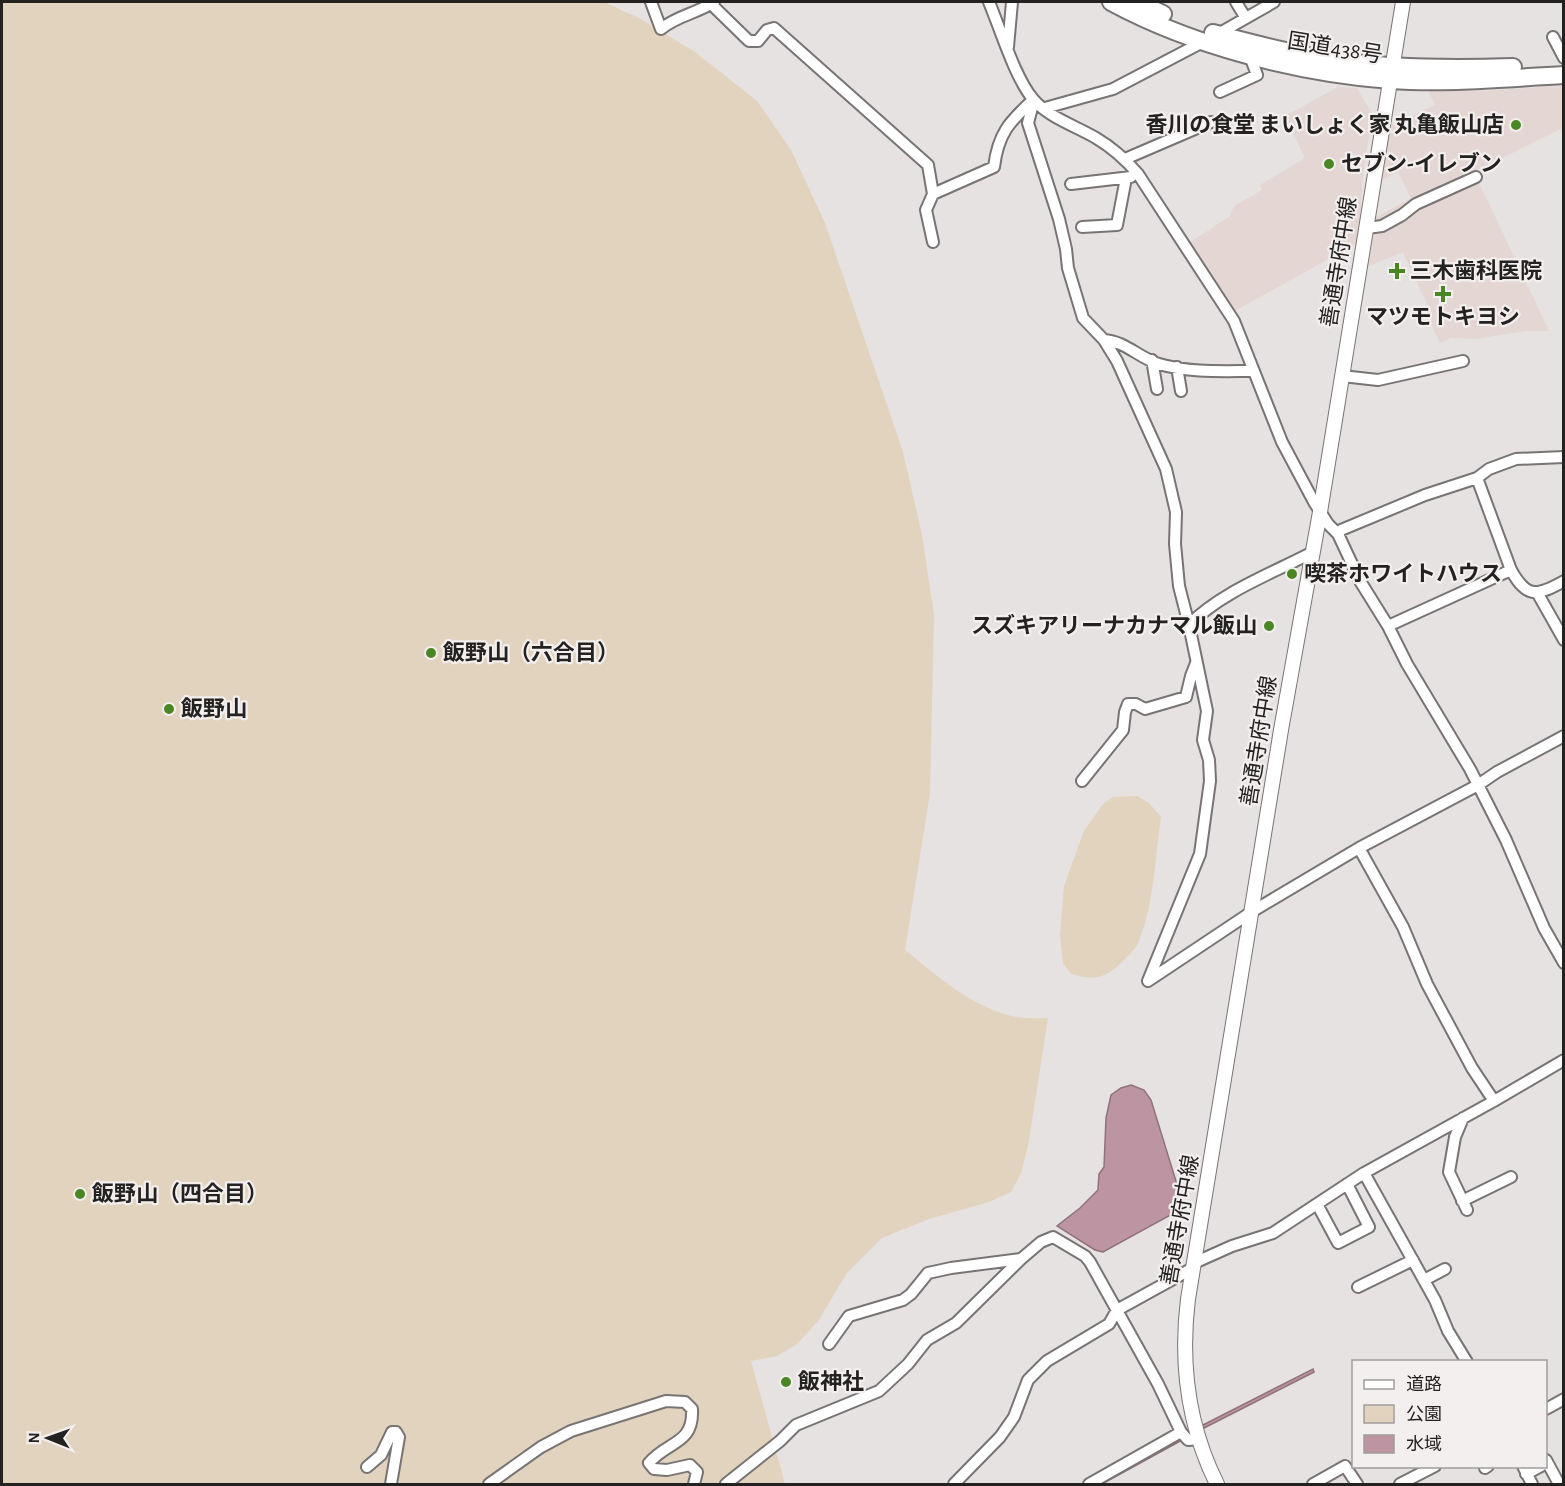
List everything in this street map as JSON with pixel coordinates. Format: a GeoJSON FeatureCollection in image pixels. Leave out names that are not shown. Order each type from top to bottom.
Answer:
{"type":"FeatureCollection","features":[{"type":"Feature","properties":{"kind":"highway","name":"国道438号"},"geometry":{"type":"LineString","coordinates":[[1111,2],[1157,23],[1212,38],[1392,72],[1474,80],[1563,75]]}},
{"type":"Feature","properties":{"kind":"highway","name":"国道438号"},"geometry":{"type":"LineString","coordinates":[[1137,2],[1250,56],[1330,73],[1563,65]]}},
{"type":"Feature","properties":{"kind":"main road","name":"善通寺府中線"},"geometry":{"type":"LineString","coordinates":[[1217,1485],[1198,1439],[1186,1379],[1185,1322],[1403,2]]}},
{"type":"Feature","properties":{"kind":"street"},"geometry":{"type":"LineString","coordinates":[[651,2],[661,29],[712,3],[749,40],[758,41],[767,30],[774,28],[928,165],[933,194],[926,210],[933,242]]}},
{"type":"Feature","properties":{"kind":"street"},"geometry":{"type":"LineString","coordinates":[[989,2],[1024,85],[1034,100],[1055,117],[1096,138],[1125,159],[1140,176],[1229,313],[1282,442],[1320,512],[1338,534],[1360,581],[1389,626],[1407,664],[1478,785],[1506,840],[1544,928],[1563,963]]}},
{"type":"Feature","properties":{"kind":"street"},"geometry":{"type":"LineString","coordinates":[[1008,47],[1012,2]]}},
{"type":"Feature","properties":{"kind":"street"},"geometry":{"type":"LineString","coordinates":[[1236,2],[1245,17]]}},
{"type":"Feature","properties":{"kind":"street"},"geometry":{"type":"LineString","coordinates":[[1045,108],[1113,89],[1212,38],[1274,2]]}},
{"type":"Feature","properties":{"kind":"street"},"geometry":{"type":"LineString","coordinates":[[1553,37],[1563,58]]}},
{"type":"Feature","properties":{"kind":"street"},"geometry":{"type":"LineString","coordinates":[[1220,92],[1257,75],[1250,56]]}},
{"type":"Feature","properties":{"kind":"street"},"geometry":{"type":"LineString","coordinates":[[933,194],[994,167],[996,148],[1004,130],[1013,118],[1034,100]]}},
{"type":"Feature","properties":{"kind":"street"},"geometry":{"type":"LineString","coordinates":[[1034,100],[1028,123],[1059,219],[1068,268],[1083,318],[1104,340],[1117,361],[1166,469],[1176,512],[1175,544],[1179,586],[1207,711],[1203,740],[1209,760],[1210,781],[1204,834],[1196,864],[1148,981],[1253,911],[1359,848],[1478,785],[1563,736]]}},
{"type":"Feature","properties":{"kind":"street"},"geometry":{"type":"LineString","coordinates":[[1125,159],[1211,122]]}},
{"type":"Feature","properties":{"kind":"street"},"geometry":{"type":"LineString","coordinates":[[1071,184],[1140,176]]}},
{"type":"Feature","properties":{"kind":"street"},"geometry":{"type":"LineString","coordinates":[[1366,228],[1382,226],[1416,204],[1476,177]]}},
{"type":"Feature","properties":{"kind":"street"},"geometry":{"type":"LineString","coordinates":[[1082,227],[1117,225],[1126,178]]}},
{"type":"Feature","properties":{"kind":"street"},"geometry":{"type":"LineString","coordinates":[[1104,340],[1115,340],[1159,364],[1211,372],[1254,371]]}},
{"type":"Feature","properties":{"kind":"street"},"geometry":{"type":"LineString","coordinates":[[1152,360],[1157,389]]}},
{"type":"Feature","properties":{"kind":"street"},"geometry":{"type":"LineString","coordinates":[[1342,376],[1378,380],[1463,362]]}},
{"type":"Feature","properties":{"kind":"street"},"geometry":{"type":"LineString","coordinates":[[1177,367],[1181,391]]}},
{"type":"Feature","properties":{"kind":"street"},"geometry":{"type":"LineString","coordinates":[[1338,534],[1341,530],[1425,495],[1477,478],[1489,469],[1516,459],[1563,457]]}},
{"type":"Feature","properties":{"kind":"street"},"geometry":{"type":"LineString","coordinates":[[1477,478],[1511,570],[1517,580],[1530,592],[1538,594],[1563,581]]}},
{"type":"Feature","properties":{"kind":"street"},"geometry":{"type":"LineString","coordinates":[[1189,625],[1199,615],[1248,584],[1313,552]]}},
{"type":"Feature","properties":{"kind":"street"},"geometry":{"type":"LineString","coordinates":[[1389,626],[1511,570]]}},
{"type":"Feature","properties":{"kind":"street"},"geometry":{"type":"LineString","coordinates":[[1538,594],[1563,640]]}},
{"type":"Feature","properties":{"kind":"street"},"geometry":{"type":"LineString","coordinates":[[1082,781],[1123,730],[1128,704],[1136,704],[1145,709],[1186,697],[1196,662]]}},
{"type":"Feature","properties":{"kind":"street"},"geometry":{"type":"LineString","coordinates":[[1359,848],[1403,927],[1427,984],[1472,1068],[1494,1101]]}},
{"type":"Feature","properties":{"kind":"street"},"geometry":{"type":"LineString","coordinates":[[954,1485],[1005,1430],[1014,1417],[1028,1380],[1058,1353],[1109,1324],[1117,1310],[1194,1265],[1232,1246],[1273,1233],[1364,1173],[1563,1060]]}},
{"type":"Feature","properties":{"kind":"street"},"geometry":{"type":"LineString","coordinates":[[1464,1118],[1455,1137],[1449,1172],[1465,1205],[1511,1177]]}},
{"type":"Feature","properties":{"kind":"street"},"geometry":{"type":"LineString","coordinates":[[1364,1173],[1424,1280],[1461,1360]]}},
{"type":"Feature","properties":{"kind":"street"},"geometry":{"type":"LineString","coordinates":[[1317,1204],[1338,1243],[1369,1227],[1347,1184]]}},
{"type":"Feature","properties":{"kind":"street"},"geometry":{"type":"LineString","coordinates":[[726,1485],[796,1425],[879,1390],[908,1364],[927,1340],[956,1323],[1021,1259],[1041,1242],[1053,1237],[1085,1256],[1090,1262],[1158,1384],[1181,1432],[1188,1440],[1198,1439]]}},
{"type":"Feature","properties":{"kind":"street"},"geometry":{"type":"LineString","coordinates":[[829,1344],[849,1316],[903,1300],[911,1294],[927,1273],[1021,1259]]}},
{"type":"Feature","properties":{"kind":"street"},"geometry":{"type":"LineString","coordinates":[[1358,1287],[1413,1260]]}},
{"type":"Feature","properties":{"kind":"street"},"geometry":{"type":"LineString","coordinates":[[1424,1280],[1445,1269]]}},
{"type":"Feature","properties":{"kind":"street"},"geometry":{"type":"LineString","coordinates":[[1547,1408],[1563,1399]]}},
{"type":"Feature","properties":{"kind":"street"},"geometry":{"type":"LineString","coordinates":[[489,1485],[541,1447],[571,1431],[666,1401],[685,1402],[692,1409],[693,1422],[680,1441],[656,1455],[649,1463],[654,1469],[667,1470],[690,1465],[697,1472],[694,1485]]}},
{"type":"Feature","properties":{"kind":"street"},"geometry":{"type":"LineString","coordinates":[[367,1467],[381,1455],[392,1432],[396,1432],[399,1437],[391,1485]]}},
{"type":"Feature","properties":{"kind":"street"},"geometry":{"type":"LineString","coordinates":[[1089,1485],[1181,1432]]}},
{"type":"Feature","properties":{"kind":"street"},"geometry":{"type":"LineString","coordinates":[[1313,1485],[1345,1466],[1357,1485]]}},
{"type":"Feature","properties":{"kind":"street"},"geometry":{"type":"LineString","coordinates":[[1547,1466],[1559,1484]]}},
{"type":"Feature","properties":{"kind":"street"},"geometry":{"type":"LineString","coordinates":[[1400,1485],[1433,1468]]}},
{"type":"Feature","properties":{"kind":"street"},"geometry":{"type":"LineString","coordinates":[[1524,1470],[1532,1485]]}},
{"type":"Feature","properties":{"kind":"shaded area"},"geometry":{"type":"Polygon","coordinates":[[[1563,86],[1563,128],[1474,172],[1549,331],[1525,331],[1476,339],[1451,338],[1440,343],[1432,326],[1431,313],[1403,252],[1367,267],[1376,217],[1411,198],[1398,172],[1382,180],[1390,126],[1435,105],[1428,91],[1480,91],[1563,86]]]}},
{"type":"Feature","properties":{"kind":"shaded area"},"geometry":{"type":"Polygon","coordinates":[[[1338,87],[1357,88],[1373,115],[1363,172],[1359,242],[1233,312],[1189,243],[1230,216],[1234,206],[1262,190],[1260,185],[1305,158],[1285,116],[1338,87]]]}},
{"type":"Feature","properties":{"kind":"green space"},"geometry":{"type":"Polygon","coordinates":[[[2,2],[604,2],[639,18],[695,52],[757,101],[791,150],[825,223],[903,452],[922,535],[934,615],[930,793],[905,950],[943,981],[985,1007],[1016,1017],[1048,1018],[1028,1146],[1021,1173],[1011,1192],[989,1202],[929,1219],[882,1238],[846,1274],[819,1320],[797,1344],[777,1356],[751,1361],[785,1484],[2,1484],[2,2]]]}},
{"type":"Feature","properties":{"kind":"green space"},"geometry":{"type":"Polygon","coordinates":[[[1137,796],[1149,803],[1161,817],[1153,882],[1143,931],[1135,949],[1107,974],[1088,978],[1071,974],[1063,963],[1060,936],[1064,886],[1084,831],[1103,804],[1113,797],[1137,796]]]}},
{"type":"Feature","properties":{"kind":"water"},"geometry":{"type":"Polygon","coordinates":[[[1131,1085],[1144,1090],[1151,1100],[1179,1191],[1180,1202],[1176,1212],[1103,1252],[1095,1250],[1057,1226],[1098,1190],[1099,1174],[1104,1167],[1106,1118],[1111,1095],[1131,1085]]]}},
{"type":"Feature","properties":{"kind":"water"},"geometry":{"type":"Polygon","coordinates":[[[1313,1369],[1314,1372],[1204,1428],[1102,1484],[1096,1484],[1203,1425],[1313,1369]]]}},
{"type":"Feature","properties":{"kind":"place","name":"香川の食堂 まいしょく家 丸亀飯山店"},"geometry":{"type":"Point","coordinates":[1516,125]}},
{"type":"Feature","properties":{"kind":"place","name":"セブン-イレブン"},"geometry":{"type":"Point","coordinates":[1329,164]}},
{"type":"Feature","properties":{"kind":"place","name":"三木歯科医院"},"geometry":{"type":"Point","coordinates":[1397,271]}},
{"type":"Feature","properties":{"kind":"place","name":"マツモトキヨシ"},"geometry":{"type":"Point","coordinates":[1443,294]}},
{"type":"Feature","properties":{"kind":"place","name":"喫茶ホワイトハウス"},"geometry":{"type":"Point","coordinates":[1292,574]}},
{"type":"Feature","properties":{"kind":"place","name":"スズキアリーナカナマル飯山"},"geometry":{"type":"Point","coordinates":[1269,626]}},
{"type":"Feature","properties":{"kind":"place","name":"飯野山（六合目）"},"geometry":{"type":"Point","coordinates":[431,653]}},
{"type":"Feature","properties":{"kind":"place","name":"飯野山"},"geometry":{"type":"Point","coordinates":[169,709]}},
{"type":"Feature","properties":{"kind":"place","name":"飯野山（四合目）"},"geometry":{"type":"Point","coordinates":[80,1194]}},
{"type":"Feature","properties":{"kind":"place","name":"飯神社"},"geometry":{"type":"Point","coordinates":[786,1382]}}]}
